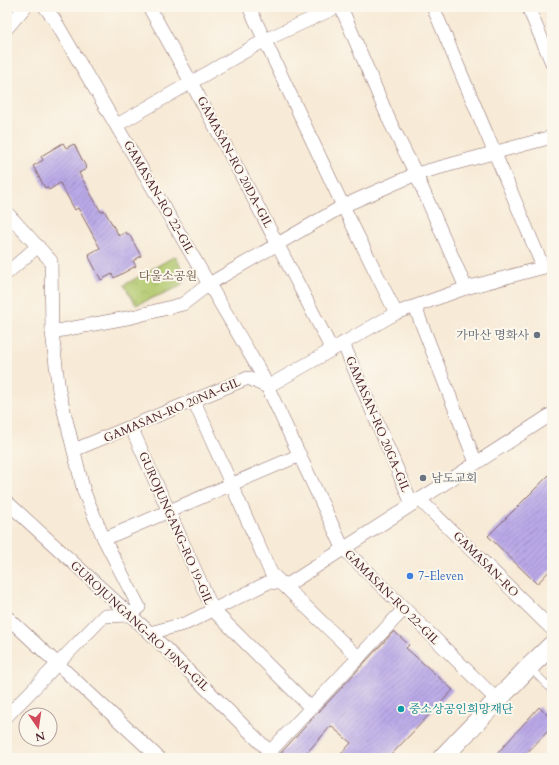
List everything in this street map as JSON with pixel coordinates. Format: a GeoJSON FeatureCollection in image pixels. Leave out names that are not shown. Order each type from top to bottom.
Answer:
{"type":"FeatureCollection","features":[{"type":"Feature","properties":{"kind":"main road"},"geometry":{"type":"LineString","coordinates":[[442,758],[552,645]]}},
{"type":"Feature","properties":{"kind":"street"},"geometry":{"type":"LineString","coordinates":[[7,28],[25,7]]}},
{"type":"Feature","properties":{"kind":"street","name":"GAMASAN-RO 22-GIL"},"geometry":{"type":"LineString","coordinates":[[45,7],[54,19],[261,373],[343,548],[497,700]]}},
{"type":"Feature","properties":{"kind":"street","name":"GAMASAN-RO 20DA-GIL"},"geometry":{"type":"LineString","coordinates":[[149,7],[191,81],[278,244]]}},
{"type":"Feature","properties":{"kind":"street"},"geometry":{"type":"LineString","coordinates":[[250,7],[343,206],[396,313]]}},
{"type":"Feature","properties":{"kind":"street"},"geometry":{"type":"LineString","coordinates":[[116,125],[265,40],[337,7]]}},
{"type":"Feature","properties":{"kind":"street"},"geometry":{"type":"LineString","coordinates":[[340,7],[390,122],[416,174],[466,288]]}},
{"type":"Feature","properties":{"kind":"street"},"geometry":{"type":"LineString","coordinates":[[267,387],[396,313],[466,288],[548,266],[494,153],[433,7]]}},
{"type":"Feature","properties":{"kind":"street"},"geometry":{"type":"LineString","coordinates":[[528,7],[552,63]]}},
{"type":"Feature","properties":{"kind":"street"},"geometry":{"type":"LineString","coordinates":[[52,332],[132,317],[183,304],[209,284],[343,206],[416,174],[552,137]]}},
{"type":"Feature","properties":{"kind":"street"},"geometry":{"type":"LineString","coordinates":[[7,213],[51,261],[52,332],[59,391],[84,492],[104,539],[139,607],[130,615],[104,616],[7,716]]}},
{"type":"Feature","properties":{"kind":"street"},"geometry":{"type":"LineString","coordinates":[[278,244],[338,347]]}},
{"type":"Feature","properties":{"kind":"street"},"geometry":{"type":"LineString","coordinates":[[7,273],[38,246]]}},
{"type":"Feature","properties":{"kind":"street"},"geometry":{"type":"LineString","coordinates":[[415,306],[476,463]]}},
{"type":"Feature","properties":{"kind":"street","name":"GAMASAN-RO 20GA-GIL"},"geometry":{"type":"LineString","coordinates":[[338,347],[416,501]]}},
{"type":"Feature","properties":{"kind":"street","name":"GAMASAN-RO 20NA-GIL"},"geometry":{"type":"LineString","coordinates":[[74,450],[194,402],[248,378],[267,387]]}},
{"type":"Feature","properties":{"kind":"street"},"geometry":{"type":"LineString","coordinates":[[194,402],[271,573],[359,658]]}},
{"type":"Feature","properties":{"kind":"street","name":"GAMASAN-RO 20GA-GIL"},"geometry":{"type":"LineString","coordinates":[[150,633],[187,623],[269,582],[289,584],[552,414]]}},
{"type":"Feature","properties":{"kind":"street","name":"GUROJUNGANG-RO 19-GIL"},"geometry":{"type":"LineString","coordinates":[[131,428],[213,610],[311,708]]}},
{"type":"Feature","properties":{"kind":"street"},"geometry":{"type":"LineString","coordinates":[[104,539],[300,455]]}},
{"type":"Feature","properties":{"kind":"street","name":"GAMASAN-RO"},"geometry":{"type":"LineString","coordinates":[[416,501],[552,629]]}},
{"type":"Feature","properties":{"kind":"street","name":"GUROJUNGANG-RO 19NA-GIL"},"geometry":{"type":"LineString","coordinates":[[7,502],[150,633],[267,755]]}},
{"type":"Feature","properties":{"kind":"street"},"geometry":{"type":"LineString","coordinates":[[267,755],[404,609]]}},
{"type":"Feature","properties":{"kind":"street"},"geometry":{"type":"LineString","coordinates":[[7,617],[159,758]]}},
{"type":"Feature","properties":{"kind":"lane"},"geometry":{"type":"LineString","coordinates":[[529,667],[552,690]]}},
{"type":"Feature","properties":{"kind":"green space","name":"다울소공원"},"geometry":{"type":"Polygon","coordinates":[[[175,256],[187,277],[179,287],[136,305],[124,285],[175,256]]]}},
{"type":"Feature","properties":{"kind":"building"},"geometry":{"type":"Polygon","coordinates":[[[63,143],[66,148],[74,144],[86,167],[86,169],[79,173],[101,212],[104,210],[119,236],[126,232],[129,234],[141,256],[133,261],[136,266],[114,278],[112,274],[101,280],[89,257],[89,254],[100,248],[78,208],[75,210],[60,183],[49,190],[47,187],[45,188],[33,166],[43,160],[41,156],[63,143]]]}},
{"type":"Feature","properties":{"kind":"building"},"geometry":{"type":"Polygon","coordinates":[[[552,472],[552,568],[537,584],[488,536],[552,472]]]}},
{"type":"Feature","properties":{"kind":"building"},"geometry":{"type":"Polygon","coordinates":[[[394,631],[409,645],[406,648],[453,690],[388,758],[337,758],[351,743],[331,726],[302,758],[276,758],[394,631]]]}},
{"type":"Feature","properties":{"kind":"building"},"geometry":{"type":"Polygon","coordinates":[[[539,707],[552,720],[552,727],[522,758],[493,758],[539,707]]]}},
{"type":"Feature","properties":{"kind":"place","name":"가마산 명화사"},"geometry":{"type":"Point","coordinates":[537,335]}},
{"type":"Feature","properties":{"kind":"place","name":"남도교회"},"geometry":{"type":"Point","coordinates":[423,478]}},
{"type":"Feature","properties":{"kind":"place","name":"7-Eleven"},"geometry":{"type":"Point","coordinates":[410,576]}},
{"type":"Feature","properties":{"kind":"place","name":"중소상공인희망재단"},"geometry":{"type":"Point","coordinates":[401,709]}}]}
